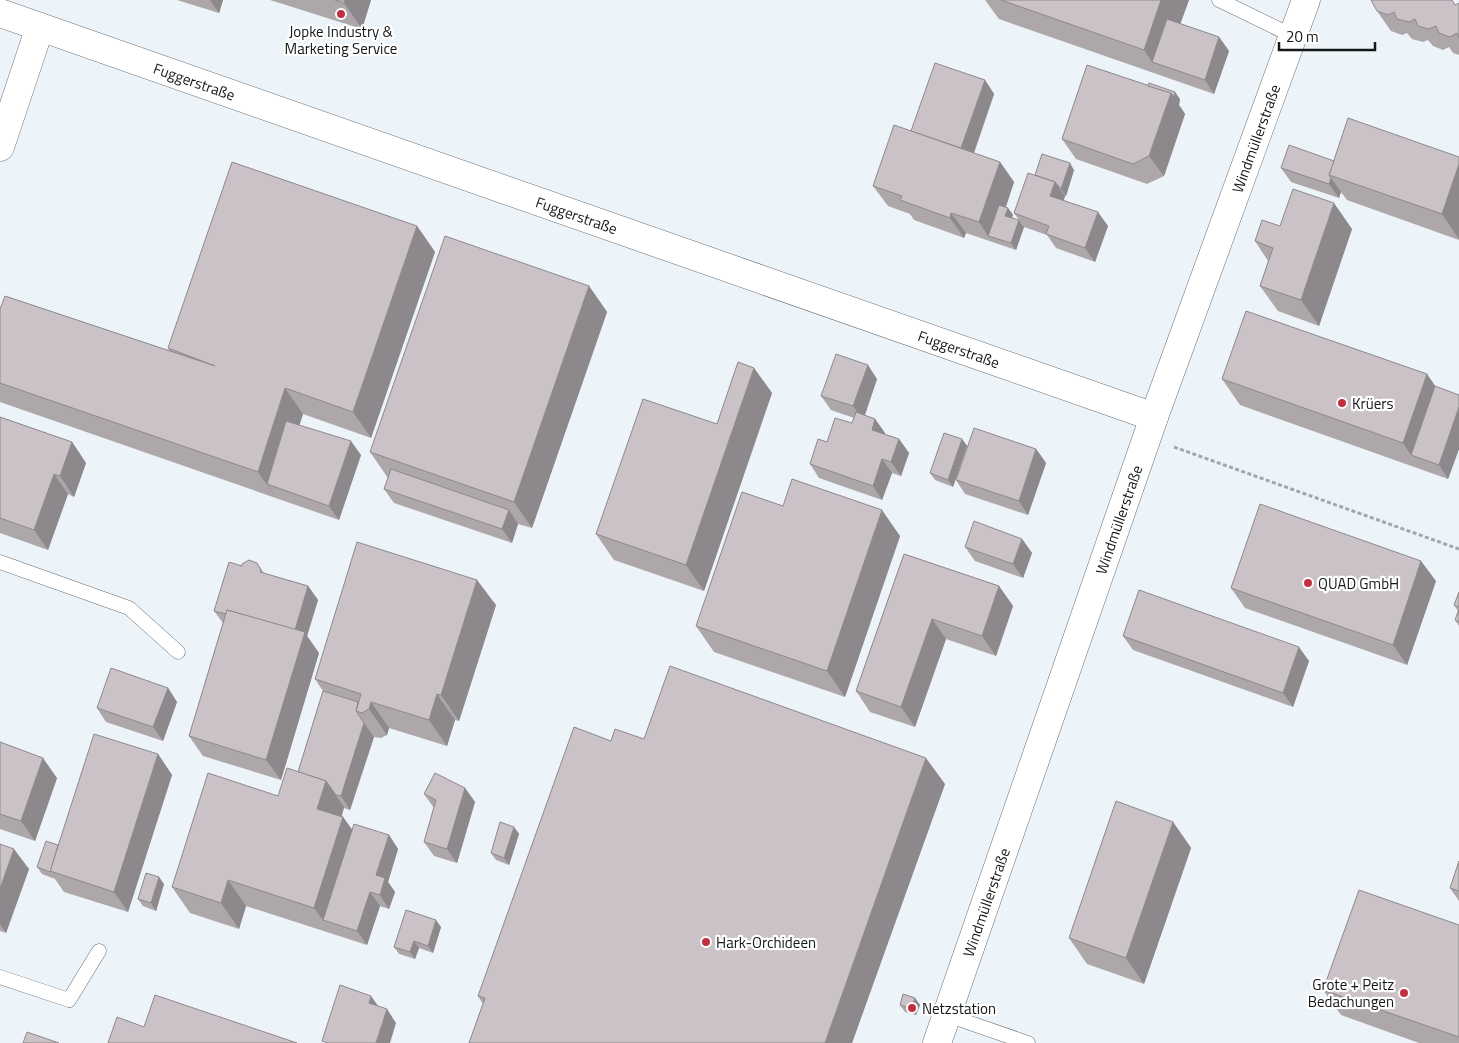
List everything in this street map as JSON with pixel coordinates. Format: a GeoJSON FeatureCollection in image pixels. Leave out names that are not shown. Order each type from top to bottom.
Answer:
{"type":"FeatureCollection","features":[{"type":"Feature","properties":{"kind":"street","name":"Windmüllerstraße"},"geometry":{"type":"LineString","coordinates":[[937,1043],[1151,428],[1306,0]]}},
{"type":"Feature","properties":{"kind":"street","name":"Fuggerstraße"},"geometry":{"type":"LineString","coordinates":[[0,13],[1151,428]]}},
{"type":"Feature","properties":{"kind":"street"},"geometry":{"type":"LineString","coordinates":[[0,147],[40,27]]}},
{"type":"Feature","properties":{"kind":"lane"},"geometry":{"type":"LineString","coordinates":[[1219,0],[1293,36]]}},
{"type":"Feature","properties":{"kind":"lane"},"geometry":{"type":"LineString","coordinates":[[0,562],[129,608],[178,652]]}},
{"type":"Feature","properties":{"kind":"lane"},"geometry":{"type":"LineString","coordinates":[[0,976],[69,1000],[99,951]]}},
{"type":"Feature","properties":{"kind":"lane"},"geometry":{"type":"LineString","coordinates":[[947,1015],[1028,1043]]}},
{"type":"Feature","properties":{"kind":"path"},"geometry":{"type":"LineString","coordinates":[[1151,428],[1459,549]]}},
{"type":"Feature","properties":{"kind":"building"},"geometry":{"type":"Polygon","coordinates":[[[1001,0],[1161,0],[1144,50],[1001,0]]]}},
{"type":"Feature","properties":{"kind":"building"},"geometry":{"type":"Polygon","coordinates":[[[1371,0],[1452,0],[1455,5],[1459,3],[1459,38],[1457,33],[1450,37],[1439,33],[1436,26],[1429,29],[1418,26],[1415,19],[1409,22],[1397,19],[1394,12],[1388,15],[1377,11],[1371,0]]]}},
{"type":"Feature","properties":{"kind":"building"},"geometry":{"type":"Polygon","coordinates":[[[1167,19],[1219,37],[1205,80],[1152,62],[1167,19]]]}},
{"type":"Feature","properties":{"kind":"building"},"geometry":{"type":"Polygon","coordinates":[[[935,63],[985,80],[961,148],[911,131],[935,63]]]}},
{"type":"Feature","properties":{"kind":"building"},"geometry":{"type":"Polygon","coordinates":[[[1087,65],[1171,93],[1149,156],[1133,164],[1062,139],[1087,65]]]}},
{"type":"Feature","properties":{"kind":"building"},"geometry":{"type":"Polygon","coordinates":[[[1149,83],[1175,92],[1174,97],[1171,93],[1148,86],[1149,83]]]}},
{"type":"Feature","properties":{"kind":"building"},"geometry":{"type":"Polygon","coordinates":[[[1348,118],[1459,157],[1459,164],[1442,214],[1329,175],[1348,118]]]}},
{"type":"Feature","properties":{"kind":"building"},"geometry":{"type":"Polygon","coordinates":[[[894,125],[1000,162],[979,222],[951,213],[950,218],[900,200],[902,196],[873,186],[894,125]]]}},
{"type":"Feature","properties":{"kind":"building"},"geometry":{"type":"Polygon","coordinates":[[[1289,145],[1334,161],[1329,175],[1331,178],[1329,184],[1281,168],[1289,145]]]}},
{"type":"Feature","properties":{"kind":"building"},"geometry":{"type":"Polygon","coordinates":[[[1042,154],[1070,163],[1061,189],[1055,182],[1035,175],[1042,154]]]}},
{"type":"Feature","properties":{"kind":"building"},"geometry":{"type":"Polygon","coordinates":[[[232,162],[417,226],[353,412],[285,388],[258,472],[0,383],[0,309],[5,296],[215,366],[168,348],[232,162]]]}},
{"type":"Feature","properties":{"kind":"building"},"geometry":{"type":"Polygon","coordinates":[[[1028,173],[1055,182],[1050,196],[1098,212],[1085,248],[1046,234],[1049,226],[1014,213],[1028,173]]]}},
{"type":"Feature","properties":{"kind":"building"},"geometry":{"type":"Polygon","coordinates":[[[1293,189],[1334,203],[1301,300],[1260,286],[1273,248],[1255,241],[1262,220],[1280,226],[1293,189]]]}},
{"type":"Feature","properties":{"kind":"building"},"geometry":{"type":"Polygon","coordinates":[[[999,205],[1008,208],[1005,216],[1019,220],[1011,243],[988,236],[999,205]]]}},
{"type":"Feature","properties":{"kind":"building"},"geometry":{"type":"Polygon","coordinates":[[[445,236],[589,286],[514,502],[370,452],[445,236]]]}},
{"type":"Feature","properties":{"kind":"building","name":"Krüers"},"geometry":{"type":"Polygon","coordinates":[[[1246,311],[1427,374],[1403,443],[1222,379],[1246,311]]]}},
{"type":"Feature","properties":{"kind":"building"},"geometry":{"type":"Polygon","coordinates":[[[836,354],[868,365],[853,406],[821,396],[836,354]]]}},
{"type":"Feature","properties":{"kind":"building"},"geometry":{"type":"Polygon","coordinates":[[[738,362],[754,368],[686,565],[596,534],[643,399],[717,424],[738,362]]]}},
{"type":"Feature","properties":{"kind":"building"},"geometry":{"type":"Polygon","coordinates":[[[1435,386],[1459,395],[1459,407],[1439,465],[1411,455],[1435,386]]]}},
{"type":"Feature","properties":{"kind":"building"},"geometry":{"type":"Polygon","coordinates":[[[856,412],[875,419],[872,430],[899,439],[891,462],[882,459],[873,486],[810,464],[818,439],[827,442],[835,418],[852,423],[856,412]]]}},
{"type":"Feature","properties":{"kind":"building"},"geometry":{"type":"Polygon","coordinates":[[[0,417],[72,442],[60,476],[54,474],[34,530],[0,518],[0,417]]]}},
{"type":"Feature","properties":{"kind":"building"},"geometry":{"type":"Polygon","coordinates":[[[286,421],[351,441],[329,506],[267,484],[286,421]]]}},
{"type":"Feature","properties":{"kind":"building"},"geometry":{"type":"Polygon","coordinates":[[[974,428],[1036,449],[1019,501],[956,480],[974,428]]]}},
{"type":"Feature","properties":{"kind":"building"},"geometry":{"type":"Polygon","coordinates":[[[944,433],[962,439],[948,480],[930,473],[944,433]]]}},
{"type":"Feature","properties":{"kind":"building"},"geometry":{"type":"Polygon","coordinates":[[[391,469],[509,510],[502,529],[384,489],[391,469]]]}},
{"type":"Feature","properties":{"kind":"building"},"geometry":{"type":"Polygon","coordinates":[[[792,479],[882,510],[827,671],[696,626],[742,492],[783,506],[792,479]]]}},
{"type":"Feature","properties":{"kind":"building"},"geometry":{"type":"Polygon","coordinates":[[[1260,504],[1421,561],[1393,645],[1231,588],[1260,504]]]}},
{"type":"Feature","properties":{"kind":"building"},"geometry":{"type":"Polygon","coordinates":[[[974,521],[1022,539],[1013,564],[965,547],[974,521]]]}},
{"type":"Feature","properties":{"kind":"building"},"geometry":{"type":"Polygon","coordinates":[[[357,542],[477,580],[441,695],[437,694],[429,720],[371,702],[369,709],[362,713],[356,711],[361,694],[315,679],[357,542]]]}},
{"type":"Feature","properties":{"kind":"building"},"geometry":{"type":"Polygon","coordinates":[[[904,554],[999,586],[982,636],[932,619],[901,707],[856,691],[904,554]]]}},
{"type":"Feature","properties":{"kind":"building"},"geometry":{"type":"Polygon","coordinates":[[[249,560],[257,563],[261,570],[260,572],[308,586],[295,630],[227,610],[226,614],[214,611],[229,562],[242,566],[242,564],[249,560]]]}},
{"type":"Feature","properties":{"kind":"building"},"geometry":{"type":"Polygon","coordinates":[[[1139,590],[1299,647],[1283,693],[1123,636],[1139,590]]]}},
{"type":"Feature","properties":{"kind":"building"},"geometry":{"type":"Polygon","coordinates":[[[1459,592],[1459,607],[1454,605],[1459,592]]]}},
{"type":"Feature","properties":{"kind":"building"},"geometry":{"type":"Polygon","coordinates":[[[1459,609],[1459,622],[1455,620],[1459,609]]]}},
{"type":"Feature","properties":{"kind":"building"},"geometry":{"type":"Polygon","coordinates":[[[227,610],[305,632],[266,760],[189,736],[227,610]]]}},
{"type":"Feature","properties":{"kind":"building","name":"Hark-Orchideen"},"geometry":{"type":"Polygon","coordinates":[[[670,666],[926,758],[825,1043],[469,1043],[485,998],[478,996],[574,727],[611,741],[615,729],[644,739],[670,666]]]}},
{"type":"Feature","properties":{"kind":"building"},"geometry":{"type":"Polygon","coordinates":[[[111,668],[168,688],[153,727],[97,708],[111,668]]]}},
{"type":"Feature","properties":{"kind":"building"},"geometry":{"type":"Polygon","coordinates":[[[323,691],[358,702],[356,711],[364,723],[341,796],[336,795],[326,781],[298,772],[323,691]]]}},
{"type":"Feature","properties":{"kind":"building"},"geometry":{"type":"Polygon","coordinates":[[[94,734],[158,754],[114,892],[50,871],[94,734]]]}},
{"type":"Feature","properties":{"kind":"building"},"geometry":{"type":"Polygon","coordinates":[[[0,742],[43,758],[21,821],[0,814],[0,742]]]}},
{"type":"Feature","properties":{"kind":"building"},"geometry":{"type":"Polygon","coordinates":[[[287,768],[326,781],[317,809],[343,817],[314,908],[228,880],[221,903],[172,887],[208,773],[278,796],[287,768]]]}},
{"type":"Feature","properties":{"kind":"building"},"geometry":{"type":"Polygon","coordinates":[[[435,773],[465,788],[447,849],[424,842],[436,800],[424,794],[435,773]]]}},
{"type":"Feature","properties":{"kind":"building"},"geometry":{"type":"Polygon","coordinates":[[[1116,801],[1173,822],[1126,958],[1069,938],[1116,801]]]}},
{"type":"Feature","properties":{"kind":"building"},"geometry":{"type":"Polygon","coordinates":[[[500,822],[514,827],[504,858],[491,853],[500,822]]]}},
{"type":"Feature","properties":{"kind":"building"},"geometry":{"type":"Polygon","coordinates":[[[354,824],[389,835],[376,875],[385,878],[380,895],[370,892],[357,931],[323,920],[354,824]]]}},
{"type":"Feature","properties":{"kind":"building"},"geometry":{"type":"Polygon","coordinates":[[[46,841],[58,845],[50,872],[37,867],[46,841]]]}},
{"type":"Feature","properties":{"kind":"building"},"geometry":{"type":"Polygon","coordinates":[[[0,844],[14,849],[0,889],[0,844]]]}},
{"type":"Feature","properties":{"kind":"building"},"geometry":{"type":"Polygon","coordinates":[[[1459,861],[1459,891],[1450,888],[1459,861]]]}},
{"type":"Feature","properties":{"kind":"building"},"geometry":{"type":"Polygon","coordinates":[[[146,873],[159,877],[151,903],[138,899],[146,873]]]}},
{"type":"Feature","properties":{"kind":"building","name":"Grote + Peitz Bedachungen"},"geometry":{"type":"Polygon","coordinates":[[[1359,890],[1459,925],[1459,1037],[1323,990],[1359,890]]]}},
{"type":"Feature","properties":{"kind":"building"},"geometry":{"type":"Polygon","coordinates":[[[406,910],[436,920],[428,946],[414,941],[410,952],[394,947],[406,910]]]}},
{"type":"Feature","properties":{"kind":"building"},"geometry":{"type":"Polygon","coordinates":[[[340,985],[371,996],[369,1003],[387,1009],[376,1043],[328,1043],[322,1041],[340,985]]]}},
{"type":"Feature","properties":{"kind":"building"},"geometry":{"type":"Polygon","coordinates":[[[903,994],[915,998],[911,1008],[900,1005],[903,994]]]}},
{"type":"Feature","properties":{"kind":"building"},"geometry":{"type":"Polygon","coordinates":[[[155,995],[297,1043],[108,1043],[117,1017],[144,1027],[155,995]]]}},
{"type":"Feature","properties":{"kind":"building"},"geometry":{"type":"Polygon","coordinates":[[[27,1032],[59,1043],[23,1043],[27,1032]]]}},
{"type":"Feature","properties":{"kind":"place","name":"Jopke Industry & Marketing Service"},"geometry":{"type":"Point","coordinates":[341,14]}},
{"type":"Feature","properties":{"kind":"place","name":"Krüers"},"geometry":{"type":"Point","coordinates":[1342,403]}},
{"type":"Feature","properties":{"kind":"place","name":"QUAD GmbH"},"geometry":{"type":"Point","coordinates":[1308,583]}},
{"type":"Feature","properties":{"kind":"place","name":"Hark-Orchideen"},"geometry":{"type":"Point","coordinates":[706,942]}},
{"type":"Feature","properties":{"kind":"place","name":"Grote + Peitz Bedachungen"},"geometry":{"type":"Point","coordinates":[1404,993]}},
{"type":"Feature","properties":{"kind":"place","name":"Netzstation"},"geometry":{"type":"Point","coordinates":[912,1008]}}]}
